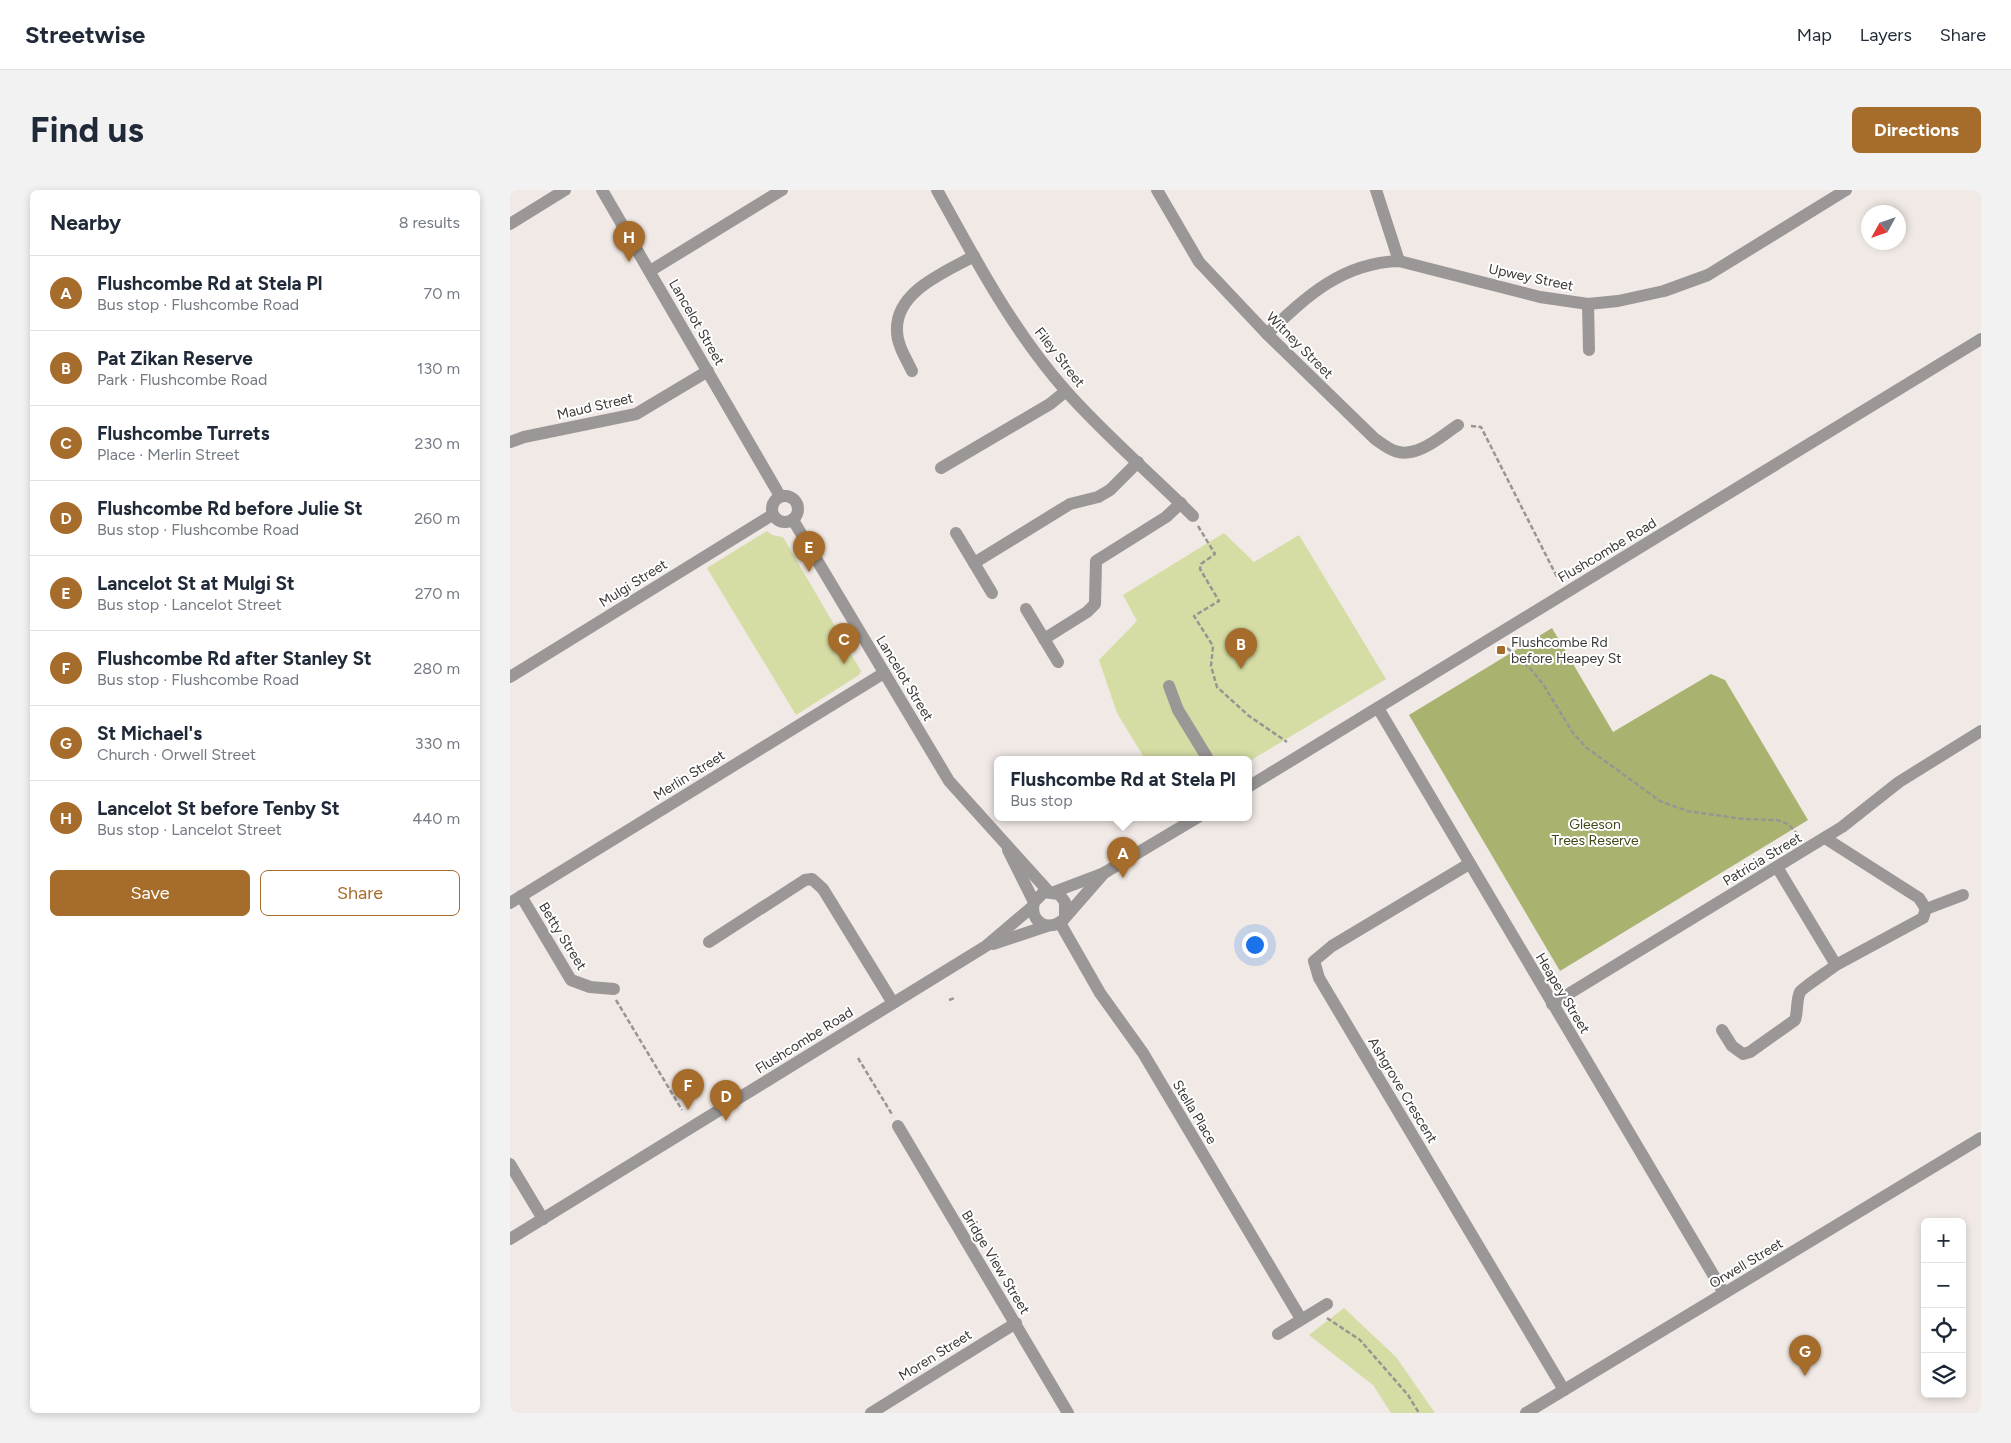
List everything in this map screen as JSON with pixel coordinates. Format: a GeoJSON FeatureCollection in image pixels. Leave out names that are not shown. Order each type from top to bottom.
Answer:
{"type":"FeatureCollection","features":[{"type":"Feature","properties":{"kind":"street"},"geometry":{"type":"LineString","coordinates":[[510,224],[565,190]]}},
{"type":"Feature","properties":{"kind":"street","name":"Lancelot Street"},"geometry":{"type":"LineString","coordinates":[[602,190],[780,496]]}},
{"type":"Feature","properties":{"kind":"street"},"geometry":{"type":"LineString","coordinates":[[650,271],[781,190]]}},
{"type":"Feature","properties":{"kind":"street","name":"Filey Street"},"geometry":{"type":"LineString","coordinates":[[937,190],[974,256],[1019,329],[1066,391],[1193,516]]}},
{"type":"Feature","properties":{"kind":"street","name":"Witney Street"},"geometry":{"type":"LineString","coordinates":[[1157,190],[1199,262],[1267,334],[1375,439],[1391,449],[1406,453],[1423,448],[1458,425]]}},
{"type":"Feature","properties":{"kind":"street"},"geometry":{"type":"LineString","coordinates":[[1376,190],[1399,261]]}},
{"type":"Feature","properties":{"kind":"street","name":"Upwey Street"},"geometry":{"type":"LineString","coordinates":[[1267,334],[1308,295],[1350,271],[1382,262],[1399,261],[1540,297],[1588,304],[1618,301],[1664,291],[1708,275],[1846,190]]}},
{"type":"Feature","properties":{"kind":"street"},"geometry":{"type":"LineString","coordinates":[[912,370],[900,347],[896,332],[897,322],[903,306],[921,287],[974,256]]}},
{"type":"Feature","properties":{"kind":"street"},"geometry":{"type":"LineString","coordinates":[[1588,304],[1589,350]]}},
{"type":"Feature","properties":{"kind":"street","name":"Flushcombe Road"},"geometry":{"type":"LineString","coordinates":[[1252,785],[1981,339]]}},
{"type":"Feature","properties":{"kind":"street","name":"Maud Street"},"geometry":{"type":"LineString","coordinates":[[510,442],[524,437],[636,414],[708,371]]}},
{"type":"Feature","properties":{"kind":"street"},"geometry":{"type":"LineString","coordinates":[[941,468],[1050,404],[1066,391]]}},
{"type":"Feature","properties":{"kind":"street"},"geometry":{"type":"LineString","coordinates":[[974,563],[1070,504],[1098,497],[1110,490],[1138,462]]}},
{"type":"Feature","properties":{"kind":"street"},"geometry":{"type":"LineString","coordinates":[[780,496],[789,496],[796,502],[798,510],[793,520],[782,522],[772,515],[773,502],[780,496]]}},
{"type":"Feature","properties":{"kind":"street"},"geometry":{"type":"LineString","coordinates":[[1044,639],[1087,612],[1095,604],[1096,561],[1166,517],[1180,503]]}},
{"type":"Feature","properties":{"kind":"street","name":"Mulgi Street"},"geometry":{"type":"LineString","coordinates":[[510,677],[772,515]]}},
{"type":"Feature","properties":{"kind":"street","name":"Lancelot Street"},"geometry":{"type":"LineString","coordinates":[[793,520],[810,545],[949,781],[1051,892]]}},
{"type":"Feature","properties":{"kind":"street"},"geometry":{"type":"LineString","coordinates":[[956,533],[992,593]]}},
{"type":"Feature","properties":{"kind":"street"},"geometry":{"type":"LineString","coordinates":[[1026,609],[1058,662]]}},
{"type":"Feature","properties":{"kind":"street","name":"Merlin Street"},"geometry":{"type":"LineString","coordinates":[[510,903],[884,672]]}},
{"type":"Feature","properties":{"kind":"street"},"geometry":{"type":"LineString","coordinates":[[1170,686],[1178,710],[1206,756]]}},
{"type":"Feature","properties":{"kind":"street","name":"Heapey Street"},"geometry":{"type":"LineString","coordinates":[[1378,708],[1724,1293]]}},
{"type":"Feature","properties":{"kind":"street","name":"Patricia Street"},"geometry":{"type":"LineString","coordinates":[[1552,1004],[1825,838],[1899,782],[1980,733]]}},
{"type":"Feature","properties":{"kind":"street"},"geometry":{"type":"LineString","coordinates":[[1104,873],[1057,922],[1038,921],[1033,905],[1040,894],[1051,892],[1104,873],[1191,821]]}},
{"type":"Feature","properties":{"kind":"street"},"geometry":{"type":"LineString","coordinates":[[1825,838],[1919,898],[1926,909]]}},
{"type":"Feature","properties":{"kind":"street","name":"Lancelot Street"},"geometry":{"type":"LineString","coordinates":[[1003,841],[1033,905]]}},
{"type":"Feature","properties":{"kind":"street","name":"Ashgrove Crescent"},"geometry":{"type":"LineString","coordinates":[[1469,864],[1332,946],[1314,961],[1319,978],[1564,1390]]}},
{"type":"Feature","properties":{"kind":"street"},"geometry":{"type":"LineString","coordinates":[[1777,867],[1836,965]]}},
{"type":"Feature","properties":{"kind":"street"},"geometry":{"type":"LineString","coordinates":[[708,942],[805,880],[812,879],[823,889],[893,1003]]}},
{"type":"Feature","properties":{"kind":"street"},"geometry":{"type":"LineString","coordinates":[[1051,892],[1066,902],[1057,922]]}},
{"type":"Feature","properties":{"kind":"street"},"geometry":{"type":"LineString","coordinates":[[1722,1030],[1732,1046],[1743,1054],[1750,1052],[1795,1020],[1799,993],[1804,987],[1812,984],[1836,965],[1922,918],[1926,909],[1963,895]]}},
{"type":"Feature","properties":{"kind":"street","name":"Betty Street"},"geometry":{"type":"LineString","coordinates":[[521,896],[571,980],[590,987],[614,989]]}},
{"type":"Feature","properties":{"kind":"street","name":"Flushcombe Road"},"geometry":{"type":"LineString","coordinates":[[510,1239],[986,946],[1033,905]]}},
{"type":"Feature","properties":{"kind":"street","name":"Flushcombe Road"},"geometry":{"type":"LineString","coordinates":[[986,946],[1057,922]]}},
{"type":"Feature","properties":{"kind":"street","name":"Stella Place"},"geometry":{"type":"LineString","coordinates":[[1057,922],[1100,993],[1143,1053],[1301,1319]]}},
{"type":"Feature","properties":{"kind":"street","name":"Bridge View Street"},"geometry":{"type":"LineString","coordinates":[[898,1126],[1068,1413]]}},
{"type":"Feature","properties":{"kind":"street","name":"Orwell Street"},"geometry":{"type":"LineString","coordinates":[[1526,1413],[1981,1138]]}},
{"type":"Feature","properties":{"kind":"street"},"geometry":{"type":"LineString","coordinates":[[510,1164],[543,1219]]}},
{"type":"Feature","properties":{"kind":"street"},"geometry":{"type":"LineString","coordinates":[[1278,1334],[1322,1307]]}},
{"type":"Feature","properties":{"kind":"street","name":"Moren Street"},"geometry":{"type":"LineString","coordinates":[[871,1413],[1016,1324]]}},
{"type":"Feature","properties":{"kind":"path"},"geometry":{"type":"LineString","coordinates":[[1458,425],[1481,427],[1557,577]]}},
{"type":"Feature","properties":{"kind":"path"},"geometry":{"type":"LineString","coordinates":[[1193,516],[1215,554],[1201,564],[1200,569],[1219,601],[1194,616],[1213,646],[1213,676],[1217,687],[1227,698],[1287,742]]}},
{"type":"Feature","properties":{"kind":"path"},"geometry":{"type":"LineString","coordinates":[[1507,648],[1529,667],[1543,684],[1573,733],[1587,748],[1660,802],[1687,811],[1744,819],[1777,820],[1788,824],[1810,847]]}},
{"type":"Feature","properties":{"kind":"path"},"geometry":{"type":"LineString","coordinates":[[614,989],[616,1003],[682,1110]]}},
{"type":"Feature","properties":{"kind":"path"},"geometry":{"type":"LineString","coordinates":[[950,1000],[955,998]]}},
{"type":"Feature","properties":{"kind":"path"},"geometry":{"type":"LineString","coordinates":[[858,1058],[898,1126]]}},
{"type":"Feature","properties":{"kind":"path"},"geometry":{"type":"LineString","coordinates":[[1322,1307],[1360,1340],[1404,1389],[1419,1413]]}},
{"type":"Feature","properties":{"kind":"green space"},"geometry":{"type":"Polygon","coordinates":[[[767,531],[772,535],[783,537],[861,671],[859,675],[796,715],[707,568],[767,531]]]}},
{"type":"Feature","properties":{"kind":"green space"},"geometry":{"type":"Polygon","coordinates":[[[1224,533],[1254,562],[1299,535],[1386,679],[1252,760],[1252,756],[1143,756],[1117,713],[1099,660],[1137,621],[1123,595],[1224,533]]]}},
{"type":"Feature","properties":{"kind":"green space","name":"Gleeson Trees Reserve"},"geometry":{"type":"Polygon","coordinates":[[[1552,628],[1613,732],[1711,674],[1725,680],[1808,820],[1560,971],[1409,715],[1552,628]]]}},
{"type":"Feature","properties":{"kind":"green space"},"geometry":{"type":"Polygon","coordinates":[[[1344,1308],[1396,1357],[1435,1413],[1391,1413],[1373,1385],[1309,1335],[1344,1308]]]}},
{"type":"Feature","properties":{"kind":"place","name":"Lancelot St before Tenby St"},"geometry":{"type":"Point","coordinates":[629,262]}},
{"type":"Feature","properties":{"kind":"place","name":"Lancelot St at Mulgi St"},"geometry":{"type":"Point","coordinates":[809,572]}},
{"type":"Feature","properties":{"kind":"place","name":"Flushcombe Rd before Heapey St"},"geometry":{"type":"Point","coordinates":[1501,650]}},
{"type":"Feature","properties":{"kind":"place","name":"Flushcombe Turrets"},"geometry":{"type":"Point","coordinates":[844,664]}},
{"type":"Feature","properties":{"kind":"place","name":"Pat Zikan Reserve"},"geometry":{"type":"Point","coordinates":[1241,669]}},
{"type":"Feature","properties":{"kind":"place","name":"Flushcombe Rd at Stela Pl"},"geometry":{"type":"Point","coordinates":[1123,878]}},
{"type":"Feature","properties":{"kind":"place","name":"Flushcombe Rd after Stanley St"},"geometry":{"type":"Point","coordinates":[688,1110]}},
{"type":"Feature","properties":{"kind":"place","name":"Flushcombe Rd before Julie St"},"geometry":{"type":"Point","coordinates":[726,1121]}},
{"type":"Feature","properties":{"kind":"place","name":"St Michael's"},"geometry":{"type":"Point","coordinates":[1805,1376]}}]}
